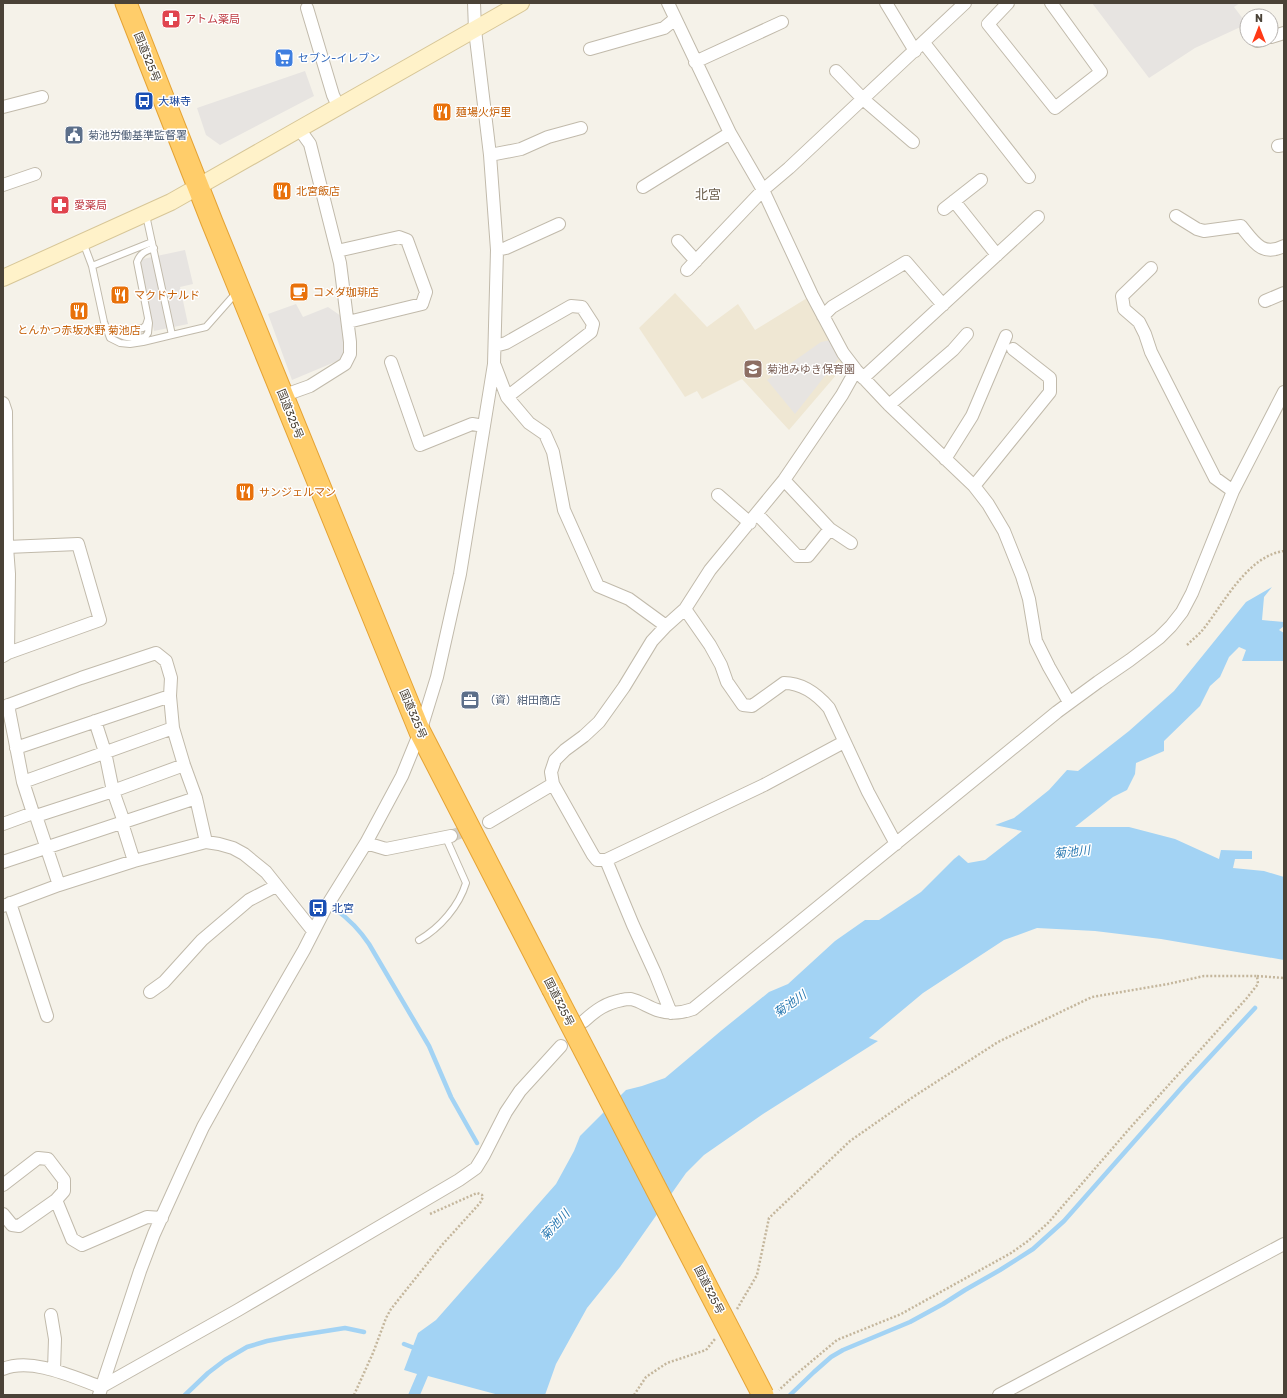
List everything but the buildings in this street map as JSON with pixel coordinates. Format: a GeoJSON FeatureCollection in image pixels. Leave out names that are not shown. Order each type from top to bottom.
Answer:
{"type":"FeatureCollection","features":[{"type":"Feature","properties":{"kind":"highway","name":"国道325号"},"geometry":{"type":"LineString","coordinates":[[126,3],[239,290],[420,732],[763,1395]]}},
{"type":"Feature","properties":{"kind":"street"},"geometry":{"type":"LineString","coordinates":[[100,1391],[140,1272],[162,1218],[203,1127],[304,950],[313,931],[366,843],[402,776],[420,732],[437,677],[460,574],[494,364],[495,346],[497,250],[490,155],[475,30],[474,3]]}},
{"type":"Feature","properties":{"kind":"street"},"geometry":{"type":"LineString","coordinates":[[3,278],[171,202],[522,3]]}},
{"type":"Feature","properties":{"kind":"street"},"geometry":{"type":"LineString","coordinates":[[668,3],[730,133],[763,190],[812,295],[844,353],[859,374],[889,405],[974,486],[988,504],[1004,531],[1022,576],[1036,641],[1069,702]]}},
{"type":"Feature","properties":{"kind":"street"},"geometry":{"type":"LineString","coordinates":[[886,3],[915,51]]}},
{"type":"Feature","properties":{"kind":"street"},"geometry":{"type":"LineString","coordinates":[[688,270],[763,190],[789,168],[965,3]]}},
{"type":"Feature","properties":{"kind":"street"},"geometry":{"type":"LineString","coordinates":[[1008,3],[988,24],[1055,108],[1101,72],[1050,3]]}},
{"type":"Feature","properties":{"kind":"street"},"geometry":{"type":"LineString","coordinates":[[307,8],[333,94],[339,108]]}},
{"type":"Feature","properties":{"kind":"street"},"geometry":{"type":"LineString","coordinates":[[590,48],[664,28],[676,19]]}},
{"type":"Feature","properties":{"kind":"street"},"geometry":{"type":"LineString","coordinates":[[695,62],[782,22]]}},
{"type":"Feature","properties":{"kind":"street"},"geometry":{"type":"LineString","coordinates":[[924,43],[1029,177]]}},
{"type":"Feature","properties":{"kind":"street"},"geometry":{"type":"LineString","coordinates":[[836,71],[863,99],[913,142]]}},
{"type":"Feature","properties":{"kind":"street"},"geometry":{"type":"LineString","coordinates":[[3,107],[42,97]]}},
{"type":"Feature","properties":{"kind":"street"},"geometry":{"type":"LineString","coordinates":[[490,155],[520,149],[548,137],[581,128]]}},
{"type":"Feature","properties":{"kind":"street"},"geometry":{"type":"LineString","coordinates":[[282,396],[310,386],[345,364],[350,354],[348,322],[340,263],[310,144],[300,130]]}},
{"type":"Feature","properties":{"kind":"street"},"geometry":{"type":"LineString","coordinates":[[643,187],[730,133]]}},
{"type":"Feature","properties":{"kind":"street"},"geometry":{"type":"LineString","coordinates":[[3,186],[35,174]]}},
{"type":"Feature","properties":{"kind":"street"},"geometry":{"type":"LineString","coordinates":[[944,209],[981,180]]}},
{"type":"Feature","properties":{"kind":"street"},"geometry":{"type":"LineString","coordinates":[[954,201],[997,255]]}},
{"type":"Feature","properties":{"kind":"street"},"geometry":{"type":"LineString","coordinates":[[1176,216],[1204,231],[1206,225],[1241,226],[1256,244],[1264,250],[1277,249],[1284,246]]}},
{"type":"Feature","properties":{"kind":"street"},"geometry":{"type":"LineString","coordinates":[[844,742],[764,785],[606,860],[597,860],[593,855],[553,784],[551,772],[555,760],[599,722],[624,687],[652,641],[666,626],[685,610],[710,570],[784,480],[838,401],[859,374],[876,365],[1038,217]]}},
{"type":"Feature","properties":{"kind":"street"},"geometry":{"type":"LineString","coordinates":[[497,250],[506,248],[559,224]]}},
{"type":"Feature","properties":{"kind":"street"},"geometry":{"type":"LineString","coordinates":[[337,251],[399,237],[407,240],[426,292],[422,304],[348,322]]}},
{"type":"Feature","properties":{"kind":"street"},"geometry":{"type":"LineString","coordinates":[[678,241],[696,261]]}},
{"type":"Feature","properties":{"kind":"street"},"geometry":{"type":"LineString","coordinates":[[823,316],[832,307],[906,262],[943,305]]}},
{"type":"Feature","properties":{"kind":"street"},"geometry":{"type":"LineString","coordinates":[[1151,268],[1122,296],[1124,309],[1139,322],[1151,352],[1215,478],[1233,491]]}},
{"type":"Feature","properties":{"kind":"street"},"geometry":{"type":"LineString","coordinates":[[1264,301],[1284,293]]}},
{"type":"Feature","properties":{"kind":"street"},"geometry":{"type":"LineString","coordinates":[[495,346],[506,344],[571,306],[582,307],[593,324],[591,332],[507,397]]}},
{"type":"Feature","properties":{"kind":"street"},"geometry":{"type":"LineString","coordinates":[[889,405],[952,350],[967,334]]}},
{"type":"Feature","properties":{"kind":"street"},"geometry":{"type":"LineString","coordinates":[[945,459],[972,416],[1006,336]]}},
{"type":"Feature","properties":{"kind":"street"},"geometry":{"type":"LineString","coordinates":[[974,486],[1050,392],[1050,378],[1013,348]]}},
{"type":"Feature","properties":{"kind":"street"},"geometry":{"type":"LineString","coordinates":[[391,362],[420,445],[472,424],[484,426]]}},
{"type":"Feature","properties":{"kind":"street"},"geometry":{"type":"LineString","coordinates":[[494,364],[507,397],[529,423],[545,434],[553,452],[564,510],[598,586],[629,599],[666,626]]}},
{"type":"Feature","properties":{"kind":"street"},"geometry":{"type":"LineString","coordinates":[[584,1021],[600,1007],[614,1001],[630,999],[657,1010],[671,1013],[684,1012],[693,1008],[1069,702],[1159,638],[1182,612],[1192,593],[1233,491],[1284,392]]}},
{"type":"Feature","properties":{"kind":"street"},"geometry":{"type":"LineString","coordinates":[[3,403],[6,412],[7,547],[9,574],[6,654],[100,620],[78,544],[7,547]]}},
{"type":"Feature","properties":{"kind":"street"},"geometry":{"type":"LineString","coordinates":[[784,480],[830,528],[851,543]]}},
{"type":"Feature","properties":{"kind":"street"},"geometry":{"type":"LineString","coordinates":[[718,495],[753,519],[797,556],[808,556],[830,528]]}},
{"type":"Feature","properties":{"kind":"street"},"geometry":{"type":"LineString","coordinates":[[685,610],[710,645],[721,665],[727,682],[743,705],[752,706],[784,683],[799,685],[815,694],[823,701],[829,708],[868,792],[896,844]]}},
{"type":"Feature","properties":{"kind":"street"},"geometry":{"type":"LineString","coordinates":[[59,885],[23,782],[6,706],[81,678],[156,653],[166,661],[171,678],[170,696],[173,728],[196,798],[206,842]]}},
{"type":"Feature","properties":{"kind":"street"},"geometry":{"type":"LineString","coordinates":[[16,748],[170,696]]}},
{"type":"Feature","properties":{"kind":"street"},"geometry":{"type":"LineString","coordinates":[[95,721],[105,752],[113,791],[134,861]]}},
{"type":"Feature","properties":{"kind":"street"},"geometry":{"type":"LineString","coordinates":[[23,782],[173,728]]}},
{"type":"Feature","properties":{"kind":"street"},"geometry":{"type":"LineString","coordinates":[[3,824],[113,791],[184,765]]}},
{"type":"Feature","properties":{"kind":"street"},"geometry":{"type":"LineString","coordinates":[[489,822],[553,784]]}},
{"type":"Feature","properties":{"kind":"street"},"geometry":{"type":"LineString","coordinates":[[3,862],[196,798]]}},
{"type":"Feature","properties":{"kind":"street"},"geometry":{"type":"LineString","coordinates":[[366,843],[386,849],[449,837]]}},
{"type":"Feature","properties":{"kind":"street"},"geometry":{"type":"LineString","coordinates":[[47,1016],[7,904],[59,885],[134,861],[206,842],[233,848],[244,854],[266,872],[313,931]]}},
{"type":"Feature","properties":{"kind":"street"},"geometry":{"type":"LineString","coordinates":[[606,860],[671,1013]]}},
{"type":"Feature","properties":{"kind":"street"},"geometry":{"type":"LineString","coordinates":[[150,992],[164,982],[202,940],[248,900],[276,886]]}},
{"type":"Feature","properties":{"kind":"street"},"geometry":{"type":"LineString","coordinates":[[100,1391],[459,1180],[476,1168],[509,1107],[520,1091],[560,1046]]}},
{"type":"Feature","properties":{"kind":"street"},"geometry":{"type":"LineString","coordinates":[[3,1186],[38,1158],[48,1159],[64,1180],[64,1191],[56,1200],[19,1226],[12,1225],[3,1214]]}},
{"type":"Feature","properties":{"kind":"street"},"geometry":{"type":"LineString","coordinates":[[56,1200],[72,1239],[82,1245],[147,1217],[162,1218]]}},
{"type":"Feature","properties":{"kind":"street"},"geometry":{"type":"LineString","coordinates":[[998,1395],[1284,1244]]}},
{"type":"Feature","properties":{"kind":"street"},"geometry":{"type":"LineString","coordinates":[[51,1315],[55,1339],[54,1370]]}},
{"type":"Feature","properties":{"kind":"street"},"geometry":{"type":"LineString","coordinates":[[3,1369],[9,1366],[24,1366],[54,1370],[100,1391]]}},
{"type":"Feature","properties":{"kind":"lane"},"geometry":{"type":"LineString","coordinates":[[146,213],[172,335]]}},
{"type":"Feature","properties":{"kind":"lane"},"geometry":{"type":"LineString","coordinates":[[83,242],[92,266],[106,328],[110,338],[120,343],[130,344],[143,342],[206,327],[239,290]]}},
{"type":"Feature","properties":{"kind":"lane"},"geometry":{"type":"LineString","coordinates":[[92,266],[153,245]]}},
{"type":"Feature","properties":{"kind":"lane"},"geometry":{"type":"LineString","coordinates":[[106,328],[132,339],[145,337],[148,333],[150,328],[149,318],[137,262],[139,256],[153,245]]}},
{"type":"Feature","properties":{"kind":"lane"},"geometry":{"type":"LineString","coordinates":[[116,333],[143,328],[149,318]]}},
{"type":"Feature","properties":{"kind":"lane"},"geometry":{"type":"LineString","coordinates":[[419,940],[432,933],[446,917],[463,893],[466,882],[449,837]]}},
{"type":"Feature","properties":{"kind":"path"},"geometry":{"type":"LineString","coordinates":[[1187,645],[1204,629],[1236,583],[1261,561],[1277,552],[1284,551]]}},
{"type":"Feature","properties":{"kind":"path"},"geometry":{"type":"LineString","coordinates":[[736,1310],[757,1275],[768,1218],[850,1141],[912,1096],[998,1042],[1092,998],[1204,976],[1257,976],[1284,978]]}},
{"type":"Feature","properties":{"kind":"path"},"geometry":{"type":"LineString","coordinates":[[774,1395],[837,1340],[901,1314],[1011,1253],[1048,1224],[1135,1122],[1246,999],[1258,984],[1257,976]]}},
{"type":"Feature","properties":{"kind":"path"},"geometry":{"type":"LineString","coordinates":[[354,1395],[391,1309],[442,1245],[480,1203],[482,1195],[477,1193],[427,1215]]}},
{"type":"Feature","properties":{"kind":"path"},"geometry":{"type":"LineString","coordinates":[[634,1395],[646,1377],[667,1362],[706,1350],[716,1337]]}},
{"type":"Feature","properties":{"kind":"shaded area"},"geometry":{"type":"Polygon","coordinates":[[[1092,3],[1240,3],[1234,7],[1239,14],[1239,28],[1195,48],[1149,78],[1092,3]]]}},
{"type":"Feature","properties":{"kind":"shaded area"},"geometry":{"type":"Polygon","coordinates":[[[305,71],[314,96],[220,145],[206,135],[197,108],[305,71]]]}},
{"type":"Feature","properties":{"kind":"shaded area"},"geometry":{"type":"Polygon","coordinates":[[[185,250],[193,284],[180,287],[188,324],[154,331],[138,260],[185,250]]]}},
{"type":"Feature","properties":{"kind":"shaded area","name":"菊池みゆき保育園"},"geometry":{"type":"Polygon","coordinates":[[[675,293],[707,327],[738,304],[755,330],[812,295],[849,360],[789,430],[742,379],[702,399],[697,391],[685,397],[639,328],[675,293]]]}},
{"type":"Feature","properties":{"kind":"shaded area"},"geometry":{"type":"Polygon","coordinates":[[[296,304],[303,317],[328,307],[341,316],[344,346],[342,359],[292,380],[268,314],[296,304]]]}},
{"type":"Feature","properties":{"kind":"shaded area"},"geometry":{"type":"Polygon","coordinates":[[[836,339],[843,353],[795,414],[767,380],[821,342],[836,339]]]}},
{"type":"Feature","properties":{"kind":"water","name":"菊池川"},"geometry":{"type":"Polygon","coordinates":[[[1272,587],[1264,597],[1262,620],[1284,622],[1284,626],[1279,630],[1284,633],[1284,661],[1242,661],[1246,650],[1239,647],[1229,657],[1220,677],[1210,686],[1200,706],[1164,741],[1164,751],[1136,763],[1135,774],[1127,790],[1113,797],[1075,827],[1129,827],[1175,839],[1219,859],[1221,850],[1252,851],[1252,859],[1235,859],[1233,868],[1264,871],[1284,877],[1284,960],[1161,939],[1095,931],[1037,928],[1004,940],[923,993],[869,1038],[878,1041],[763,1114],[704,1155],[686,1173],[620,1267],[587,1308],[556,1364],[545,1395],[499,1395],[428,1376],[420,1395],[408,1395],[417,1374],[404,1370],[418,1333],[436,1320],[556,1184],[574,1151],[580,1136],[626,1090],[665,1078],[769,992],[788,984],[835,941],[865,920],[879,920],[921,892],[959,855],[968,863],[985,860],[1022,831],[995,825],[1014,818],[1049,790],[1067,770],[1078,771],[1129,731],[1174,691],[1246,602],[1272,587]]]}},
{"type":"Feature","properties":{"kind":"waterway"},"geometry":{"type":"LineString","coordinates":[[335,909],[354,925],[369,944],[429,1046],[451,1097],[477,1143]]}},
{"type":"Feature","properties":{"kind":"waterway"},"geometry":{"type":"LineString","coordinates":[[790,1395],[831,1357],[843,1350],[910,1322],[943,1304],[1033,1249],[1064,1221],[1184,1085],[1255,1008]]}},
{"type":"Feature","properties":{"kind":"waterway"},"geometry":{"type":"LineString","coordinates":[[185,1395],[208,1373],[225,1360],[247,1347],[267,1341],[345,1328],[364,1332]]}},
{"type":"Feature","properties":{"kind":"waterway"},"geometry":{"type":"LineString","coordinates":[[404,1344],[417,1349]]}},
{"type":"Feature","properties":{"kind":"tunnel"},"geometry":{"type":"LineString","coordinates":[[451,836],[489,822]]}},
{"type":"Feature","properties":{"kind":"place","name":"アトム薬局"},"geometry":{"type":"Point","coordinates":[171,19]}},
{"type":"Feature","properties":{"kind":"place","name":"セブン-イレブン"},"geometry":{"type":"Point","coordinates":[284,58]}},
{"type":"Feature","properties":{"kind":"place","name":"大琳寺"},"geometry":{"type":"Point","coordinates":[144,101]}},
{"type":"Feature","properties":{"kind":"place","name":"麺場火炉里"},"geometry":{"type":"Point","coordinates":[442,112]}},
{"type":"Feature","properties":{"kind":"place","name":"菊池労働基準監督署"},"geometry":{"type":"Point","coordinates":[74,135]}},
{"type":"Feature","properties":{"kind":"place","name":"北宮飯店"},"geometry":{"type":"Point","coordinates":[282,191]}},
{"type":"Feature","properties":{"kind":"place","name":"愛薬局"},"geometry":{"type":"Point","coordinates":[60,205]}},
{"type":"Feature","properties":{"kind":"place","name":"コメダ珈琲店"},"geometry":{"type":"Point","coordinates":[299,292]}},
{"type":"Feature","properties":{"kind":"place","name":"マクドナルド"},"geometry":{"type":"Point","coordinates":[120,295]}},
{"type":"Feature","properties":{"kind":"place","name":"とんかつ赤坂水野 菊池店"},"geometry":{"type":"Point","coordinates":[79,311]}},
{"type":"Feature","properties":{"kind":"place","name":"菊池みゆき保育園"},"geometry":{"type":"Point","coordinates":[753,369]}},
{"type":"Feature","properties":{"kind":"place","name":"サンジェルマン"},"geometry":{"type":"Point","coordinates":[245,492]}},
{"type":"Feature","properties":{"kind":"place","name":"（資）紺田商店"},"geometry":{"type":"Point","coordinates":[470,700]}},
{"type":"Feature","properties":{"kind":"place","name":"北宮"},"geometry":{"type":"Point","coordinates":[318,908]}},
{"type":"Feature","properties":{"kind":"district","name":"北宮"},"geometry":{"type":"Point","coordinates":[708,194]}}]}
